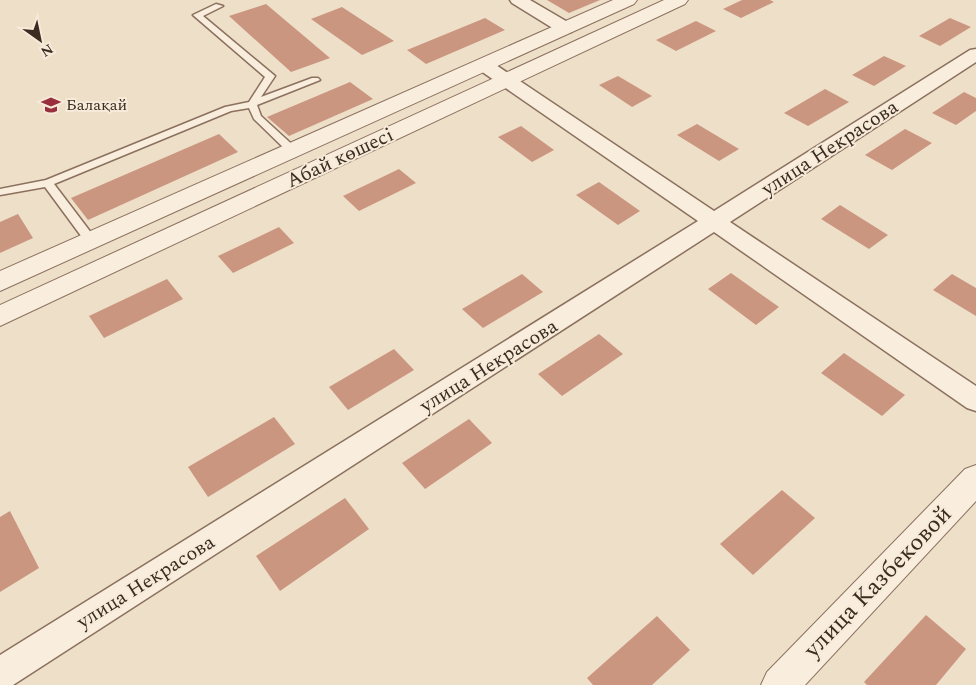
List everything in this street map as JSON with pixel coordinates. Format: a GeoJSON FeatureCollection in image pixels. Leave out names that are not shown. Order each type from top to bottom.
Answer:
{"type":"FeatureCollection","features":[{"type":"Feature","properties":{"kind":"street"},"geometry":{"type":"LineString","coordinates":[[518,0],[565,28]]}},
{"type":"Feature","properties":{"kind":"street","name":"Абай көшесі"},"geometry":{"type":"LineString","coordinates":[[0,282],[628,0]]}},
{"type":"Feature","properties":{"kind":"street","name":"Абай көшесі"},"geometry":{"type":"LineString","coordinates":[[0,316],[679,0]]}},
{"type":"Feature","properties":{"kind":"street","name":"улица Некрасова"},"geometry":{"type":"LineString","coordinates":[[0,674],[976,54]]}},
{"type":"Feature","properties":{"kind":"street"},"geometry":{"type":"LineString","coordinates":[[484,65],[976,400]]}},
{"type":"Feature","properties":{"kind":"street","name":"улица Казбековой"},"geometry":{"type":"LineString","coordinates":[[780,685],[976,479]]}},
{"type":"Feature","properties":{"kind":"lane"},"geometry":{"type":"LineString","coordinates":[[219,6],[197,15],[270,76],[252,104]]}},
{"type":"Feature","properties":{"kind":"lane"},"geometry":{"type":"LineString","coordinates":[[0,192],[48,183],[228,109],[252,104],[315,80]]}},
{"type":"Feature","properties":{"kind":"lane"},"geometry":{"type":"LineString","coordinates":[[252,104],[257,117],[293,151]]}},
{"type":"Feature","properties":{"kind":"lane"},"geometry":{"type":"LineString","coordinates":[[48,183],[91,241]]}},
{"type":"Feature","properties":{"kind":"building"},"geometry":{"type":"Polygon","coordinates":[[[547,0],[600,0],[569,13],[547,0]]]}},
{"type":"Feature","properties":{"kind":"building"},"geometry":{"type":"Polygon","coordinates":[[[742,0],[770,0],[774,2],[741,18],[723,9],[742,0]]]}},
{"type":"Feature","properties":{"kind":"building"},"geometry":{"type":"Polygon","coordinates":[[[266,4],[330,58],[291,72],[229,16],[266,4]]]}},
{"type":"Feature","properties":{"kind":"building"},"geometry":{"type":"Polygon","coordinates":[[[342,7],[394,41],[362,55],[311,19],[342,7]]]}},
{"type":"Feature","properties":{"kind":"building"},"geometry":{"type":"Polygon","coordinates":[[[485,18],[505,30],[426,64],[407,50],[485,18]]]}},
{"type":"Feature","properties":{"kind":"building"},"geometry":{"type":"Polygon","coordinates":[[[950,18],[971,27],[940,46],[919,36],[950,18]]]}},
{"type":"Feature","properties":{"kind":"building"},"geometry":{"type":"Polygon","coordinates":[[[696,21],[716,31],[676,51],[656,40],[696,21]]]}},
{"type":"Feature","properties":{"kind":"building"},"geometry":{"type":"Polygon","coordinates":[[[884,56],[906,66],[874,86],[852,75],[884,56]]]}},
{"type":"Feature","properties":{"kind":"building"},"geometry":{"type":"Polygon","coordinates":[[[618,76],[652,96],[632,107],[599,85],[618,76]]]}},
{"type":"Feature","properties":{"kind":"building"},"geometry":{"type":"Polygon","coordinates":[[[350,82],[373,99],[289,136],[267,117],[350,82]]]}},
{"type":"Feature","properties":{"kind":"building"},"geometry":{"type":"Polygon","coordinates":[[[825,89],[849,102],[808,126],[784,113],[825,89]]]}},
{"type":"Feature","properties":{"kind":"building"},"geometry":{"type":"Polygon","coordinates":[[[964,92],[976,98],[976,111],[956,125],[932,113],[964,92]]]}},
{"type":"Feature","properties":{"kind":"building"},"geometry":{"type":"Polygon","coordinates":[[[697,124],[739,149],[719,161],[677,135],[697,124]]]}},
{"type":"Feature","properties":{"kind":"building"},"geometry":{"type":"Polygon","coordinates":[[[521,126],[554,150],[532,162],[498,137],[521,126]]]}},
{"type":"Feature","properties":{"kind":"building"},"geometry":{"type":"Polygon","coordinates":[[[905,129],[932,143],[892,170],[865,155],[905,129]]]}},
{"type":"Feature","properties":{"kind":"building"},"geometry":{"type":"Polygon","coordinates":[[[219,134],[238,152],[88,220],[71,198],[219,134]]]}},
{"type":"Feature","properties":{"kind":"building"},"geometry":{"type":"Polygon","coordinates":[[[399,169],[416,183],[359,211],[343,196],[399,169]]]}},
{"type":"Feature","properties":{"kind":"building"},"geometry":{"type":"Polygon","coordinates":[[[599,182],[640,211],[618,225],[576,195],[599,182]]]}},
{"type":"Feature","properties":{"kind":"building"},"geometry":{"type":"Polygon","coordinates":[[[840,205],[888,235],[869,249],[821,219],[840,205]]]}},
{"type":"Feature","properties":{"kind":"building"},"geometry":{"type":"Polygon","coordinates":[[[18,214],[33,238],[0,253],[0,222],[18,214]]]}},
{"type":"Feature","properties":{"kind":"building"},"geometry":{"type":"Polygon","coordinates":[[[279,227],[294,243],[233,273],[218,256],[279,227]]]}},
{"type":"Feature","properties":{"kind":"building"},"geometry":{"type":"Polygon","coordinates":[[[731,273],[779,307],[756,325],[708,289],[731,273]]]}},
{"type":"Feature","properties":{"kind":"building"},"geometry":{"type":"Polygon","coordinates":[[[522,274],[543,292],[483,328],[462,309],[522,274]]]}},
{"type":"Feature","properties":{"kind":"building"},"geometry":{"type":"Polygon","coordinates":[[[952,274],[976,288],[976,316],[933,290],[952,274]]]}},
{"type":"Feature","properties":{"kind":"building"},"geometry":{"type":"Polygon","coordinates":[[[167,279],[183,299],[104,338],[89,316],[167,279]]]}},
{"type":"Feature","properties":{"kind":"building"},"geometry":{"type":"Polygon","coordinates":[[[599,334],[623,354],[562,396],[538,374],[599,334]]]}},
{"type":"Feature","properties":{"kind":"building"},"geometry":{"type":"Polygon","coordinates":[[[394,349],[414,370],[348,410],[329,387],[394,349]]]}},
{"type":"Feature","properties":{"kind":"building"},"geometry":{"type":"Polygon","coordinates":[[[844,353],[905,395],[882,416],[821,373],[844,353]]]}},
{"type":"Feature","properties":{"kind":"building"},"geometry":{"type":"Polygon","coordinates":[[[274,417],[295,444],[208,497],[188,467],[274,417]]]}},
{"type":"Feature","properties":{"kind":"building"},"geometry":{"type":"Polygon","coordinates":[[[469,419],[492,443],[425,489],[402,463],[469,419]]]}},
{"type":"Feature","properties":{"kind":"building"},"geometry":{"type":"Polygon","coordinates":[[[782,490],[815,518],[753,575],[720,544],[782,490]]]}},
{"type":"Feature","properties":{"kind":"building"},"geometry":{"type":"Polygon","coordinates":[[[345,498],[369,529],[280,591],[256,556],[345,498]]]}},
{"type":"Feature","properties":{"kind":"building"},"geometry":{"type":"Polygon","coordinates":[[[10,511],[39,568],[0,592],[0,517],[10,511]]]}},
{"type":"Feature","properties":{"kind":"building"},"geometry":{"type":"Polygon","coordinates":[[[926,615],[966,649],[936,685],[867,685],[864,682],[926,615]]]}},
{"type":"Feature","properties":{"kind":"building"},"geometry":{"type":"Polygon","coordinates":[[[657,616],[690,650],[652,685],[593,685],[587,678],[657,616]]]}},
{"type":"Feature","properties":{"kind":"place","name":"Балақай"},"geometry":{"type":"Point","coordinates":[51,105]}}]}
